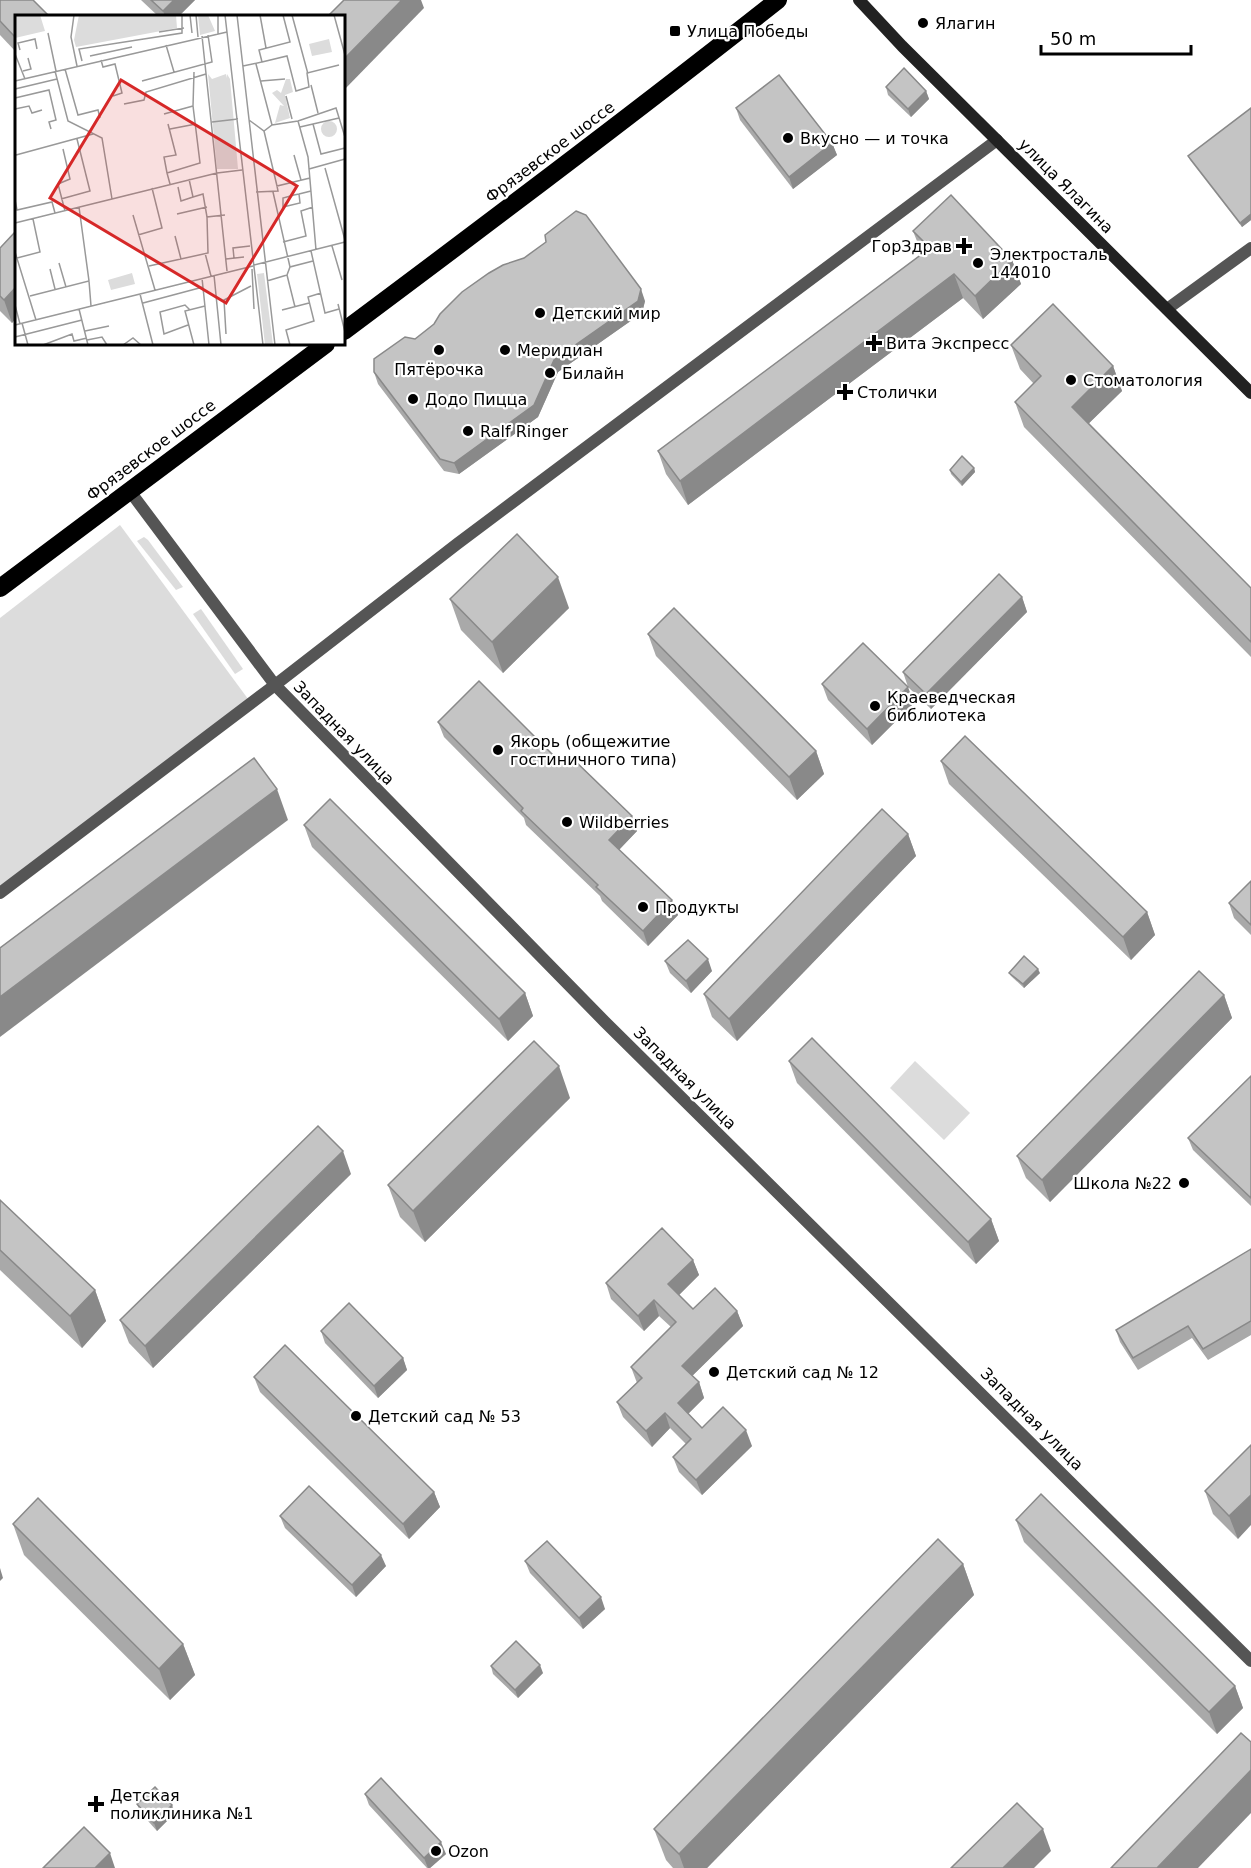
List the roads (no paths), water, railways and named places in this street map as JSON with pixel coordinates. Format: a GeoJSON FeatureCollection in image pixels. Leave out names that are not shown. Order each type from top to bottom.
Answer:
{"type":"FeatureCollection","features":[{"type":"Feature","properties":{"kind":"highway","name":"Фрязевское шоссе"},"geometry":{"type":"LineString","coordinates":[[345,330],[594,144],[778,0]]}},
{"type":"Feature","properties":{"kind":"highway","name":"Фрязевское шоссе"},"geometry":{"type":"LineString","coordinates":[[0,588],[325,345]]}},
{"type":"Feature","properties":{"kind":"street","name":"улица Ялагина"},"geometry":{"type":"LineString","coordinates":[[859,0],[902,46],[1251,393]]}},
{"type":"Feature","properties":{"kind":"street"},"geometry":{"type":"LineString","coordinates":[[0,893],[457,544],[997,140]]}},
{"type":"Feature","properties":{"kind":"street"},"geometry":{"type":"LineString","coordinates":[[1167,309],[1251,248]]}},
{"type":"Feature","properties":{"kind":"street","name":"Западная улица"},"geometry":{"type":"LineString","coordinates":[[129,490],[274,685],[604,1022],[1251,1661]]}},
{"type":"Feature","properties":{"kind":"place","name":"Ялагин"},"geometry":{"type":"Point","coordinates":[923,23]}},
{"type":"Feature","properties":{"kind":"place","name":"Улица Победы"},"geometry":{"type":"Point","coordinates":[675,31]}},
{"type":"Feature","properties":{"kind":"place","name":"Вкусно — и точка"},"geometry":{"type":"Point","coordinates":[788,138]}},
{"type":"Feature","properties":{"kind":"place","name":"ГорЗдрав"},"geometry":{"type":"Point","coordinates":[964,246]}},
{"type":"Feature","properties":{"kind":"place","name":"Электросталь 144010"},"geometry":{"type":"Point","coordinates":[978,263]}},
{"type":"Feature","properties":{"kind":"place","name":"Детский мир"},"geometry":{"type":"Point","coordinates":[540,313]}},
{"type":"Feature","properties":{"kind":"place","name":"Вита Экспресс"},"geometry":{"type":"Point","coordinates":[874,343]}},
{"type":"Feature","properties":{"kind":"place","name":"Пятёрочка"},"geometry":{"type":"Point","coordinates":[439,350]}},
{"type":"Feature","properties":{"kind":"place","name":"Меридиан"},"geometry":{"type":"Point","coordinates":[505,350]}},
{"type":"Feature","properties":{"kind":"place","name":"Билайн"},"geometry":{"type":"Point","coordinates":[550,373]}},
{"type":"Feature","properties":{"kind":"place","name":"Стоматология"},"geometry":{"type":"Point","coordinates":[1071,380]}},
{"type":"Feature","properties":{"kind":"place","name":"Столички"},"geometry":{"type":"Point","coordinates":[845,392]}},
{"type":"Feature","properties":{"kind":"place","name":"Додо Пицца"},"geometry":{"type":"Point","coordinates":[413,399]}},
{"type":"Feature","properties":{"kind":"place","name":"Ralf Ringer"},"geometry":{"type":"Point","coordinates":[468,431]}},
{"type":"Feature","properties":{"kind":"place","name":"Краеведческая библиотека"},"geometry":{"type":"Point","coordinates":[875,706]}},
{"type":"Feature","properties":{"kind":"place","name":"Якорь (общежитие гостиничного типа)"},"geometry":{"type":"Point","coordinates":[498,750]}},
{"type":"Feature","properties":{"kind":"place","name":"Wildberries"},"geometry":{"type":"Point","coordinates":[567,822]}},
{"type":"Feature","properties":{"kind":"place","name":"Продукты"},"geometry":{"type":"Point","coordinates":[643,907]}},
{"type":"Feature","properties":{"kind":"place","name":"Школа №22"},"geometry":{"type":"Point","coordinates":[1184,1183]}},
{"type":"Feature","properties":{"kind":"place","name":"Детский сад № 12"},"geometry":{"type":"Point","coordinates":[714,1372]}},
{"type":"Feature","properties":{"kind":"place","name":"Детский сад № 53"},"geometry":{"type":"Point","coordinates":[356,1416]}},
{"type":"Feature","properties":{"kind":"place","name":"Детская поликлиника №1"},"geometry":{"type":"Point","coordinates":[96,1804]}},
{"type":"Feature","properties":{"kind":"place","name":"Ozon"},"geometry":{"type":"Point","coordinates":[436,1851]}}]}
